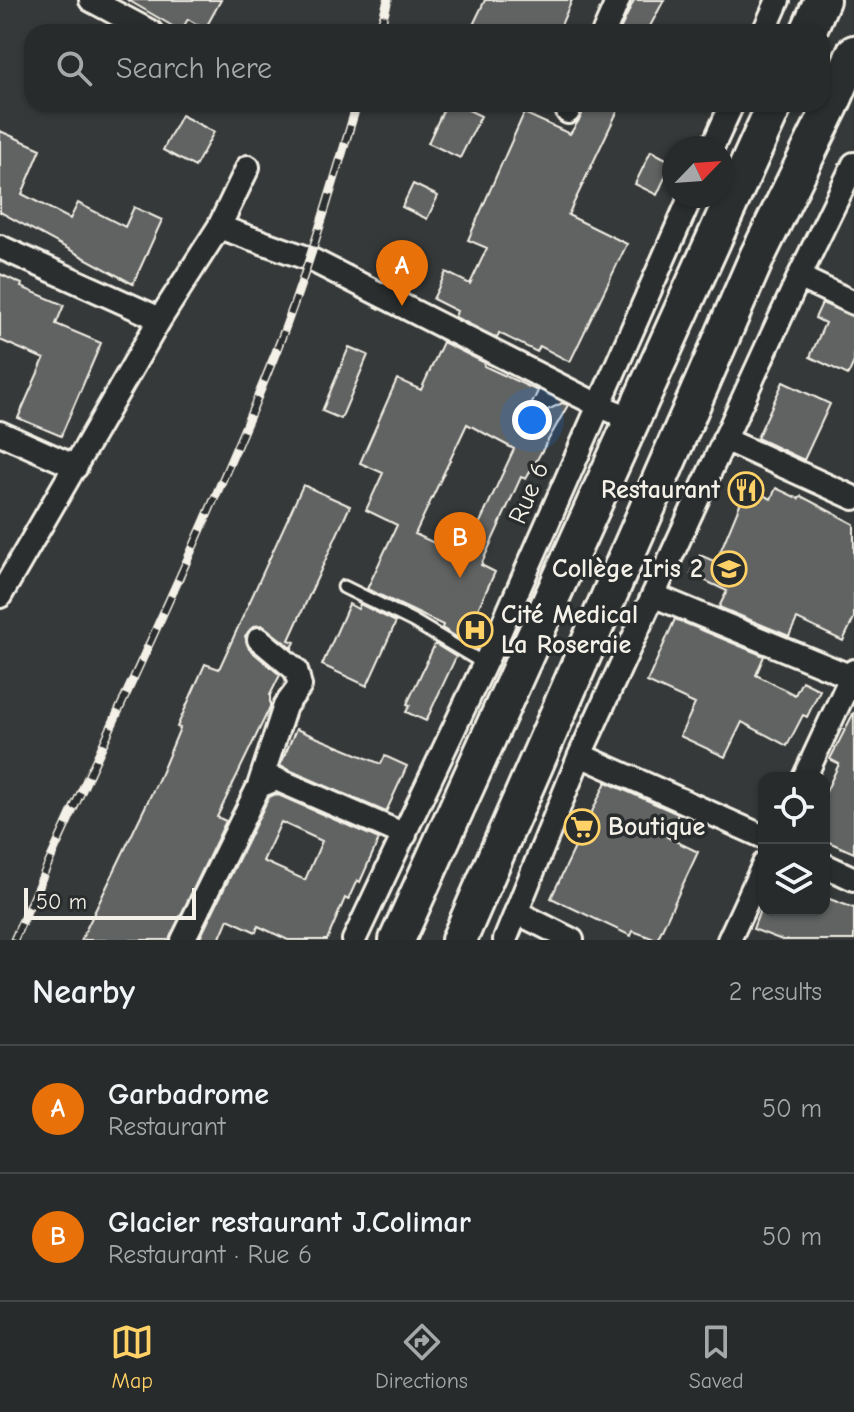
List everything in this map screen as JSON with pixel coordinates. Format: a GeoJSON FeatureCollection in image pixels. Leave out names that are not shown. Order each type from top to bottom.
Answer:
{"type":"FeatureCollection","features":[{"type":"Feature","properties":{"kind":"main road"},"geometry":{"type":"LineString","coordinates":[[812,24],[822,0]]}},
{"type":"Feature","properties":{"kind":"main road"},"geometry":{"type":"LineString","coordinates":[[830,108],[854,53]]}},
{"type":"Feature","properties":{"kind":"main road"},"geometry":{"type":"LineString","coordinates":[[397,940],[771,112]]}},
{"type":"Feature","properties":{"kind":"main road"},"geometry":{"type":"LineString","coordinates":[[459,940],[757,257],[828,112]]}},
{"type":"Feature","properties":{"kind":"street"},"geometry":{"type":"LineString","coordinates":[[91,0],[136,24]]}},
{"type":"Feature","properties":{"kind":"street"},"geometry":{"type":"LineString","coordinates":[[608,24],[618,0]]}},
{"type":"Feature","properties":{"kind":"street"},"geometry":{"type":"LineString","coordinates":[[768,24],[778,0]]}},
{"type":"Feature","properties":{"kind":"street"},"geometry":{"type":"LineString","coordinates":[[717,136],[728,112]]}},
{"type":"Feature","properties":{"kind":"street"},"geometry":{"type":"LineString","coordinates":[[505,940],[580,755],[854,164]]}},
{"type":"Feature","properties":{"kind":"street"},"geometry":{"type":"LineString","coordinates":[[0,595],[160,319],[219,227],[248,167]]}},
{"type":"Feature","properties":{"kind":"street","name":"Rue 6"},"geometry":{"type":"LineString","coordinates":[[354,940],[485,664],[686,208]]}},
{"type":"Feature","properties":{"kind":"street"},"geometry":{"type":"LineString","coordinates":[[219,227],[310,259],[598,405],[634,420]]}},
{"type":"Feature","properties":{"kind":"street"},"geometry":{"type":"LineString","coordinates":[[0,247],[160,319]]}},
{"type":"Feature","properties":{"kind":"street"},"geometry":{"type":"LineString","coordinates":[[799,277],[854,303]]}},
{"type":"Feature","properties":{"kind":"street"},"geometry":{"type":"LineString","coordinates":[[0,433],[76,467]]}},
{"type":"Feature","properties":{"kind":"street"},"geometry":{"type":"LineString","coordinates":[[724,439],[854,498]]}},
{"type":"Feature","properties":{"kind":"street"},"geometry":{"type":"LineString","coordinates":[[655,596],[853,675],[807,772]]}},
{"type":"Feature","properties":{"kind":"street"},"geometry":{"type":"LineString","coordinates":[[183,940],[259,786],[285,706],[300,686],[296,670],[259,639]]}},
{"type":"Feature","properties":{"kind":"street"},"geometry":{"type":"LineString","coordinates":[[580,755],[758,834]]}},
{"type":"Feature","properties":{"kind":"street"},"geometry":{"type":"LineString","coordinates":[[259,786],[276,779],[405,835]]}},
{"type":"Feature","properties":{"kind":"street"},"geometry":{"type":"LineString","coordinates":[[830,868],[854,879]]}},
{"type":"Feature","properties":{"kind":"street"},"geometry":{"type":"LineString","coordinates":[[729,940],[758,877]]}},
{"type":"Feature","properties":{"kind":"street"},"geometry":{"type":"LineString","coordinates":[[516,912],[572,940]]}},
{"type":"Feature","properties":{"kind":"lane"},"geometry":{"type":"LineString","coordinates":[[344,587],[413,621],[485,664]]}},
{"type":"Feature","properties":{"kind":"building"},"geometry":{"type":"Polygon","coordinates":[[[128,0],[221,0],[208,24],[196,24],[188,19],[185,24],[169,24],[128,0]]]}},
{"type":"Feature","properties":{"kind":"building"},"geometry":{"type":"Polygon","coordinates":[[[485,0],[572,0],[562,24],[473,24],[485,0]]]}},
{"type":"Feature","properties":{"kind":"building"},"geometry":{"type":"Polygon","coordinates":[[[634,0],[664,0],[651,24],[623,24],[634,0]]]}},
{"type":"Feature","properties":{"kind":"building"},"geometry":{"type":"Polygon","coordinates":[[[442,112],[473,112],[481,116],[460,158],[428,143],[442,112]]]}},
{"type":"Feature","properties":{"kind":"building"},"geometry":{"type":"Polygon","coordinates":[[[583,112],[617,112],[568,215],[627,244],[570,362],[540,346],[537,352],[499,333],[497,338],[455,317],[457,311],[433,299],[446,272],[470,284],[487,248],[468,240],[524,113],[570,134],[583,112]]]}},
{"type":"Feature","properties":{"kind":"building"},"geometry":{"type":"Polygon","coordinates":[[[181,115],[214,132],[195,167],[163,150],[181,115]]]}},
{"type":"Feature","properties":{"kind":"building"},"geometry":{"type":"Polygon","coordinates":[[[0,131],[41,149],[22,194],[70,219],[78,203],[125,227],[134,207],[162,220],[133,284],[0,212],[0,131]]]}},
{"type":"Feature","properties":{"kind":"building"},"geometry":{"type":"Polygon","coordinates":[[[651,151],[662,157],[662,184],[657,195],[635,184],[651,151]]]}},
{"type":"Feature","properties":{"kind":"building"},"geometry":{"type":"Polygon","coordinates":[[[413,184],[438,196],[427,219],[402,207],[413,184]]]}},
{"type":"Feature","properties":{"kind":"building"},"geometry":{"type":"Polygon","coordinates":[[[0,274],[22,284],[21,287],[64,305],[56,324],[101,343],[61,436],[18,418],[44,359],[0,340],[0,274]]]}},
{"type":"Feature","properties":{"kind":"building"},"geometry":{"type":"Polygon","coordinates":[[[822,303],[854,317],[854,362],[848,375],[810,357],[825,323],[815,318],[822,303]]]}},
{"type":"Feature","properties":{"kind":"building"},"geometry":{"type":"Polygon","coordinates":[[[443,342],[485,363],[484,366],[538,391],[523,422],[562,403],[568,405],[526,479],[521,477],[481,565],[495,572],[463,641],[442,628],[443,625],[367,589],[397,525],[366,510],[383,473],[360,463],[397,379],[421,390],[443,342]],[[467,424],[415,534],[464,557],[514,449],[467,424]]]}},
{"type":"Feature","properties":{"kind":"building"},"geometry":{"type":"Polygon","coordinates":[[[349,347],[368,355],[341,419],[322,411],[349,347]]]}},
{"type":"Feature","properties":{"kind":"building"},"geometry":{"type":"Polygon","coordinates":[[[783,382],[830,404],[804,460],[757,438],[783,382]]]}},
{"type":"Feature","properties":{"kind":"building"},"geometry":{"type":"Polygon","coordinates":[[[303,485],[350,506],[289,640],[295,642],[292,648],[262,625],[254,626],[245,636],[249,649],[280,675],[270,695],[270,707],[217,817],[226,821],[169,940],[81,940],[160,776],[180,728],[177,727],[205,664],[219,669],[303,485]]]}},
{"type":"Feature","properties":{"kind":"building"},"geometry":{"type":"Polygon","coordinates":[[[747,487],[771,499],[776,488],[799,499],[801,496],[854,524],[854,618],[843,641],[797,619],[789,636],[719,607],[727,591],[691,574],[700,555],[716,562],[747,487]]]}},
{"type":"Feature","properties":{"kind":"building"},"geometry":{"type":"Polygon","coordinates":[[[349,604],[358,609],[360,604],[396,622],[367,686],[322,665],[349,604]]]}},
{"type":"Feature","properties":{"kind":"building"},"geometry":{"type":"Polygon","coordinates":[[[675,619],[764,656],[756,675],[795,695],[802,681],[820,690],[807,717],[803,715],[787,746],[742,722],[725,757],[680,736],[695,704],[647,682],[675,619]]]}},
{"type":"Feature","properties":{"kind":"building"},"geometry":{"type":"Polygon","coordinates":[[[435,644],[456,657],[426,721],[406,712],[435,644]]]}},
{"type":"Feature","properties":{"kind":"building"},"geometry":{"type":"Polygon","coordinates":[[[854,712],[854,853],[830,843],[830,783],[839,764],[830,759],[854,712]]]}},
{"type":"Feature","properties":{"kind":"building"},"geometry":{"type":"Polygon","coordinates":[[[296,729],[381,764],[385,756],[407,766],[386,812],[280,766],[296,729]]]}},
{"type":"Feature","properties":{"kind":"building"},"geometry":{"type":"Polygon","coordinates":[[[606,782],[678,814],[667,837],[698,852],[657,940],[633,931],[631,936],[551,898],[606,782]]]}},
{"type":"Feature","properties":{"kind":"building"},"geometry":{"type":"Polygon","coordinates":[[[276,794],[379,839],[360,882],[357,880],[348,900],[345,898],[327,940],[288,940],[258,926],[256,932],[228,919],[219,940],[199,940],[269,797],[276,794]],[[281,822],[263,861],[305,880],[322,841],[281,822]]]}},
{"type":"Feature","properties":{"kind":"building"},"geometry":{"type":"Polygon","coordinates":[[[830,899],[854,908],[854,940],[782,940],[753,929],[758,915],[830,916],[830,899]]]}},
{"type":"Feature","properties":{"kind":"railway"},"geometry":{"type":"LineString","coordinates":[[381,24],[388,0]]}},
{"type":"Feature","properties":{"kind":"railway"},"geometry":{"type":"LineString","coordinates":[[14,940],[181,574],[276,352],[309,260],[355,112]]}},
{"type":"Feature","properties":{"kind":"place","name":"Garbadrome"},"geometry":{"type":"Point","coordinates":[402,306]}},
{"type":"Feature","properties":{"kind":"place","name":"Restaurant"},"geometry":{"type":"Point","coordinates":[746,490]}},
{"type":"Feature","properties":{"kind":"place","name":"Collège Iris 2"},"geometry":{"type":"Point","coordinates":[729,569]}},
{"type":"Feature","properties":{"kind":"place","name":"Glacier restaurant J.Colimar"},"geometry":{"type":"Point","coordinates":[460,578]}},
{"type":"Feature","properties":{"kind":"place","name":"Cité Medical La Roseraie"},"geometry":{"type":"Point","coordinates":[475,630]}},
{"type":"Feature","properties":{"kind":"place","name":"Boutique"},"geometry":{"type":"Point","coordinates":[582,827]}}]}
